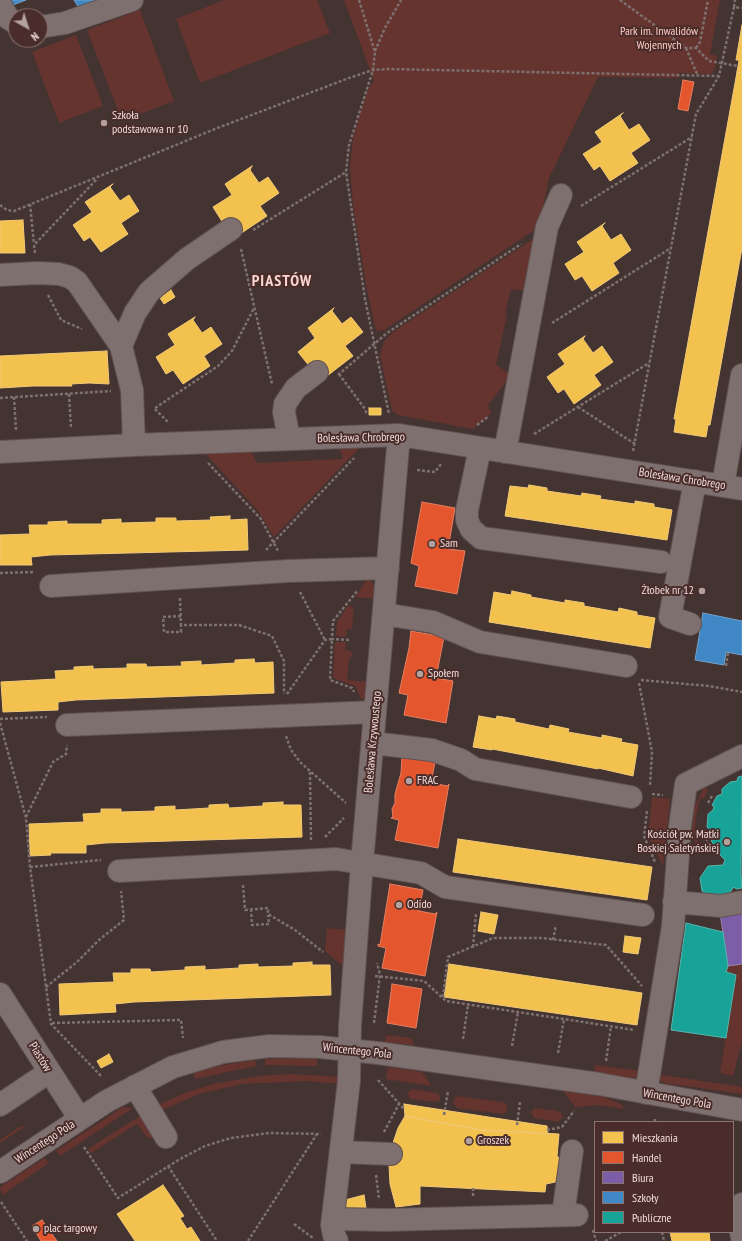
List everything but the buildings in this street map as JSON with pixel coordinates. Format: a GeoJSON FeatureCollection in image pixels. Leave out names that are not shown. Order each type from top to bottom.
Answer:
{"type":"FeatureCollection","features":[{"type":"Feature","properties":{"kind":"street"},"geometry":{"type":"LineString","coordinates":[[48,26],[65,23],[132,0]]}},
{"type":"Feature","properties":{"kind":"street"},"geometry":{"type":"LineString","coordinates":[[0,4],[8,18]]}},
{"type":"Feature","properties":{"kind":"street"},"geometry":{"type":"LineString","coordinates":[[505,452],[547,227],[561,195]]}},
{"type":"Feature","properties":{"kind":"street"},"geometry":{"type":"LineString","coordinates":[[121,346],[135,313],[149,292],[187,259],[231,229]]}},
{"type":"Feature","properties":{"kind":"street"},"geometry":{"type":"LineString","coordinates":[[0,275],[37,273],[70,277],[77,282],[121,346],[132,390],[134,438]]}},
{"type":"Feature","properties":{"kind":"street"},"geometry":{"type":"LineString","coordinates":[[289,439],[284,412],[285,404],[296,388],[326,375]]}},
{"type":"Feature","properties":{"kind":"street"},"geometry":{"type":"LineString","coordinates":[[732,487],[742,375]]}},
{"type":"Feature","properties":{"kind":"street","name":"Bolesława Chrobrego"},"geometry":{"type":"LineString","coordinates":[[0,452],[134,438],[188,443],[289,439],[394,427],[480,448],[732,487]]}},
{"type":"Feature","properties":{"kind":"street","name":"Bolesława Krzywoustego"},"geometry":{"type":"LineString","coordinates":[[337,1241],[332,1230],[349,1081],[362,863],[384,614],[382,568],[394,427]]}},
{"type":"Feature","properties":{"kind":"street"},"geometry":{"type":"LineString","coordinates":[[480,448],[467,510],[467,520],[471,529],[481,538],[661,562]]}},
{"type":"Feature","properties":{"kind":"street"},"geometry":{"type":"LineString","coordinates":[[690,624],[670,617],[695,481]]}},
{"type":"Feature","properties":{"kind":"street"},"geometry":{"type":"LineString","coordinates":[[51,586],[288,571],[382,568]]}},
{"type":"Feature","properties":{"kind":"street"},"geometry":{"type":"LineString","coordinates":[[384,614],[433,622],[480,642],[632,673]]}},
{"type":"Feature","properties":{"kind":"street"},"geometry":{"type":"LineString","coordinates":[[67,725],[375,712]]}},
{"type":"Feature","properties":{"kind":"street"},"geometry":{"type":"LineString","coordinates":[[373,743],[432,750],[461,760],[475,769],[643,800]]}},
{"type":"Feature","properties":{"kind":"street"},"geometry":{"type":"LineString","coordinates":[[646,1094],[673,926],[686,784],[742,756]]}},
{"type":"Feature","properties":{"kind":"street"},"geometry":{"type":"LineString","coordinates":[[119,870],[336,859],[421,873],[446,888],[643,915]]}},
{"type":"Feature","properties":{"kind":"street"},"geometry":{"type":"LineString","coordinates":[[674,902],[721,906],[742,902]]}},
{"type":"Feature","properties":{"kind":"street","name":"Piastów"},"geometry":{"type":"LineString","coordinates":[[0,994],[80,1119]]}},
{"type":"Feature","properties":{"kind":"street","name":"Wincentego Pola"},"geometry":{"type":"LineString","coordinates":[[0,1172],[80,1119],[135,1086],[178,1065],[223,1052],[269,1046],[320,1047],[350,1050],[598,1084],[646,1094],[742,1110]]}},
{"type":"Feature","properties":{"kind":"street"},"geometry":{"type":"LineString","coordinates":[[0,1104],[49,1072]]}},
{"type":"Feature","properties":{"kind":"street"},"geometry":{"type":"LineString","coordinates":[[135,1086],[166,1137]]}},
{"type":"Feature","properties":{"kind":"street"},"geometry":{"type":"LineString","coordinates":[[333,1219],[387,1220],[570,1215],[572,1151]]}},
{"type":"Feature","properties":{"kind":"street"},"geometry":{"type":"LineString","coordinates":[[340,1152],[382,1154]]}},
{"type":"Feature","properties":{"kind":"street"},"geometry":{"type":"LineString","coordinates":[[742,1204],[738,1215],[742,1237]]}},
{"type":"Feature","properties":{"kind":"path"},"geometry":{"type":"LineString","coordinates":[[359,0],[375,52]]}},
{"type":"Feature","properties":{"kind":"path"},"geometry":{"type":"LineString","coordinates":[[394,427],[374,344],[356,246],[346,161],[348,145],[373,70],[375,52],[385,28],[401,0]]}},
{"type":"Feature","properties":{"kind":"path"},"geometry":{"type":"LineString","coordinates":[[620,0],[686,48],[698,76]]}},
{"type":"Feature","properties":{"kind":"path"},"geometry":{"type":"LineString","coordinates":[[696,48],[700,42],[708,0]]}},
{"type":"Feature","properties":{"kind":"path"},"geometry":{"type":"LineString","coordinates":[[629,471],[696,114],[719,76],[735,0]]}},
{"type":"Feature","properties":{"kind":"path"},"geometry":{"type":"LineString","coordinates":[[734,6],[742,8]]}},
{"type":"Feature","properties":{"kind":"path"},"geometry":{"type":"LineString","coordinates":[[686,48],[696,48],[709,60],[738,66]]}},
{"type":"Feature","properties":{"kind":"path"},"geometry":{"type":"LineString","coordinates":[[0,205],[7,210],[14,211],[220,128],[373,70],[388,69],[719,76]]}},
{"type":"Feature","properties":{"kind":"path"},"geometry":{"type":"LineString","coordinates":[[580,207],[692,137]]}},
{"type":"Feature","properties":{"kind":"path"},"geometry":{"type":"LineString","coordinates":[[30,204],[34,244]]}},
{"type":"Feature","properties":{"kind":"path"},"geometry":{"type":"LineString","coordinates":[[326,375],[339,374],[387,332],[547,227]]}},
{"type":"Feature","properties":{"kind":"path"},"geometry":{"type":"LineString","coordinates":[[231,229],[239,239],[273,389]]}},
{"type":"Feature","properties":{"kind":"path"},"geometry":{"type":"LineString","coordinates":[[527,339],[671,248]]}},
{"type":"Feature","properties":{"kind":"path"},"geometry":{"type":"LineString","coordinates":[[134,438],[154,408],[218,366],[232,351],[254,307]]}},
{"type":"Feature","properties":{"kind":"path"},"geometry":{"type":"LineString","coordinates":[[505,452],[650,363]]}},
{"type":"Feature","properties":{"kind":"path"},"geometry":{"type":"LineString","coordinates":[[262,554],[364,447],[370,429],[365,410],[339,374]]}},
{"type":"Feature","properties":{"kind":"path"},"geometry":{"type":"LineString","coordinates":[[0,398],[132,390]]}},
{"type":"Feature","properties":{"kind":"path"},"geometry":{"type":"LineString","coordinates":[[68,394],[71,434]]}},
{"type":"Feature","properties":{"kind":"path"},"geometry":{"type":"LineString","coordinates":[[14,397],[16,437]]}},
{"type":"Feature","properties":{"kind":"path"},"geometry":{"type":"LineString","coordinates":[[578,407],[634,444]]}},
{"type":"Feature","properties":{"kind":"path"},"geometry":{"type":"LineString","coordinates":[[154,408],[261,519],[325,640]]}},
{"type":"Feature","properties":{"kind":"path"},"geometry":{"type":"LineString","coordinates":[[355,694],[352,688],[330,680],[333,621],[382,568]]}},
{"type":"Feature","properties":{"kind":"path"},"geometry":{"type":"LineString","coordinates":[[180,578],[181,616],[181,632],[164,632],[163,617],[181,616]]}},
{"type":"Feature","properties":{"kind":"path"},"geometry":{"type":"LineString","coordinates":[[181,625],[239,625],[272,636]]}},
{"type":"Feature","properties":{"kind":"path"},"geometry":{"type":"LineString","coordinates":[[284,698],[325,640],[349,640]]}},
{"type":"Feature","properties":{"kind":"path"},"geometry":{"type":"LineString","coordinates":[[726,666],[728,653]]}},
{"type":"Feature","properties":{"kind":"path"},"geometry":{"type":"LineString","coordinates":[[657,864],[644,836],[643,800],[652,752],[632,673],[742,692]]}},
{"type":"Feature","properties":{"kind":"path"},"geometry":{"type":"LineString","coordinates":[[0,719],[54,716],[67,725],[66,754],[53,762],[26,818]]}},
{"type":"Feature","properties":{"kind":"path"},"geometry":{"type":"LineString","coordinates":[[0,724],[26,818],[30,867],[51,1024],[101,1076]]}},
{"type":"Feature","properties":{"kind":"path"},"geometry":{"type":"LineString","coordinates":[[311,843],[310,772],[347,805]]}},
{"type":"Feature","properties":{"kind":"path"},"geometry":{"type":"LineString","coordinates":[[708,803],[713,793]]}},
{"type":"Feature","properties":{"kind":"path"},"geometry":{"type":"LineString","coordinates":[[643,800],[684,797]]}},
{"type":"Feature","properties":{"kind":"path"},"geometry":{"type":"LineString","coordinates":[[322,840],[347,814]]}},
{"type":"Feature","properties":{"kind":"path"},"geometry":{"type":"LineString","coordinates":[[706,838],[711,849]]}},
{"type":"Feature","properties":{"kind":"path"},"geometry":{"type":"LineString","coordinates":[[30,867],[117,858],[119,870],[124,920],[99,940],[77,962],[46,987]]}},
{"type":"Feature","properties":{"kind":"path"},"geometry":{"type":"LineString","coordinates":[[242,863],[245,910],[251,909],[268,908],[269,924],[252,925],[251,909]]}},
{"type":"Feature","properties":{"kind":"path"},"geometry":{"type":"LineString","coordinates":[[473,947],[479,893]]}},
{"type":"Feature","properties":{"kind":"path"},"geometry":{"type":"LineString","coordinates":[[268,914],[295,930],[323,952]]}},
{"type":"Feature","properties":{"kind":"path"},"geometry":{"type":"LineString","coordinates":[[443,998],[448,957],[493,938],[541,938],[606,945],[644,988]]}},
{"type":"Feature","properties":{"kind":"path"},"geometry":{"type":"LineString","coordinates":[[354,978],[380,975],[424,981],[446,1001],[642,1031]]}},
{"type":"Feature","properties":{"kind":"path"},"geometry":{"type":"LineString","coordinates":[[464,1039],[468,1004]]}},
{"type":"Feature","properties":{"kind":"path"},"geometry":{"type":"LineString","coordinates":[[512,1046],[518,1012]]}},
{"type":"Feature","properties":{"kind":"path"},"geometry":{"type":"LineString","coordinates":[[558,1053],[564,1019]]}},
{"type":"Feature","properties":{"kind":"path"},"geometry":{"type":"LineString","coordinates":[[51,1024],[181,1020],[183,1038]]}},
{"type":"Feature","properties":{"kind":"path"},"geometry":{"type":"LineString","coordinates":[[606,1061],[611,1026]]}},
{"type":"Feature","properties":{"kind":"path"},"geometry":{"type":"LineString","coordinates":[[378,1080],[404,1109]]}},
{"type":"Feature","properties":{"kind":"path"},"geometry":{"type":"LineString","coordinates":[[444,1115],[448,1091]]}},
{"type":"Feature","properties":{"kind":"path"},"geometry":{"type":"LineString","coordinates":[[517,1125],[520,1102]]}},
{"type":"Feature","properties":{"kind":"path"},"geometry":{"type":"LineString","coordinates":[[382,1154],[385,1129],[399,1104]]}},
{"type":"Feature","properties":{"kind":"path"},"geometry":{"type":"LineString","coordinates":[[548,1130],[562,1127],[574,1111]]}},
{"type":"Feature","properties":{"kind":"path"},"geometry":{"type":"LineString","coordinates":[[84,1147],[118,1198],[168,1166],[205,1146],[231,1138],[269,1133],[325,1134]]}},
{"type":"Feature","properties":{"kind":"path"},"geometry":{"type":"LineString","coordinates":[[248,1241],[318,1133]]}},
{"type":"Feature","properties":{"kind":"path"},"geometry":{"type":"LineString","coordinates":[[168,1166],[217,1241]]}},
{"type":"Feature","properties":{"kind":"path"},"geometry":{"type":"LineString","coordinates":[[376,1176],[379,1203]]}},
{"type":"Feature","properties":{"kind":"path"},"geometry":{"type":"LineString","coordinates":[[1,1202],[27,1241]]}},
{"type":"Feature","properties":{"kind":"path"},"geometry":{"type":"LineString","coordinates":[[294,1224],[317,1241]]}},
{"type":"Feature","properties":{"kind":"path"},"geometry":{"type":"LineString","coordinates":[[605,1241],[619,1233]]}},
{"type":"Feature","properties":{"kind":"green space"},"geometry":{"type":"Polygon","coordinates":[[[224,0],[317,0],[330,33],[200,83],[176,19],[224,0]]]}},
{"type":"Feature","properties":{"kind":"green space","name":"Park im. Inwalidów Wojennych"},"geometry":{"type":"Polygon","coordinates":[[[344,0],[720,0],[710,54],[717,56],[715,68],[711,74],[679,73],[678,78],[598,77],[549,178],[539,227],[384,330],[376,331],[367,291],[353,205],[350,167],[353,138],[368,89],[374,81],[344,0]]]}},
{"type":"Feature","properties":{"kind":"green space"},"geometry":{"type":"Polygon","coordinates":[[[140,10],[174,101],[122,121],[87,30],[140,10]]]}},
{"type":"Feature","properties":{"kind":"green space"},"geometry":{"type":"Polygon","coordinates":[[[76,35],[103,106],[59,123],[32,52],[42,48],[48,48],[48,46],[76,35]]]}},
{"type":"Feature","properties":{"kind":"green space"},"geometry":{"type":"Polygon","coordinates":[[[533,239],[537,239],[527,291],[511,289],[496,365],[510,374],[508,383],[505,383],[488,405],[491,413],[473,429],[398,415],[392,411],[380,355],[384,341],[393,332],[533,239]]]}},
{"type":"Feature","properties":{"kind":"green space"},"geometry":{"type":"Polygon","coordinates":[[[363,444],[274,537],[259,512],[203,451],[250,449],[257,463],[343,459],[339,445],[363,444]]]}},
{"type":"Feature","properties":{"kind":"green space"},"geometry":{"type":"Polygon","coordinates":[[[368,578],[375,586],[376,599],[355,597],[368,578]]]}},
{"type":"Feature","properties":{"kind":"green space"},"geometry":{"type":"Polygon","coordinates":[[[348,606],[354,607],[352,629],[347,629],[346,637],[336,636],[337,622],[348,606]]]}},
{"type":"Feature","properties":{"kind":"green space"},"geometry":{"type":"Polygon","coordinates":[[[335,642],[346,642],[345,650],[352,653],[352,656],[349,658],[347,680],[370,682],[367,694],[362,700],[355,686],[333,678],[335,642]]]}},
{"type":"Feature","properties":{"kind":"green space"},"geometry":{"type":"Polygon","coordinates":[[[704,787],[708,790],[703,799],[700,798],[695,829],[698,842],[701,842],[705,851],[700,853],[695,842],[692,827],[695,806],[704,787]]]}},
{"type":"Feature","properties":{"kind":"green space"},"geometry":{"type":"Polygon","coordinates":[[[652,797],[670,799],[663,866],[648,836],[652,797]]]}},
{"type":"Feature","properties":{"kind":"green space"},"geometry":{"type":"Polygon","coordinates":[[[327,928],[349,930],[346,964],[340,964],[325,951],[327,928]]]}},
{"type":"Feature","properties":{"kind":"green space"},"geometry":{"type":"Polygon","coordinates":[[[742,964],[742,1041],[733,1076],[720,1073],[736,975],[726,972],[728,966],[742,964]]]}},
{"type":"Feature","properties":{"kind":"green space"},"geometry":{"type":"Polygon","coordinates":[[[386,1035],[411,1038],[414,1045],[385,1042],[386,1035]]]}},
{"type":"Feature","properties":{"kind":"green space"},"geometry":{"type":"Polygon","coordinates":[[[265,1059],[317,1059],[317,1066],[265,1065],[265,1059]]]}},
{"type":"Feature","properties":{"kind":"green space"},"geometry":{"type":"Polygon","coordinates":[[[255,1060],[256,1066],[195,1079],[193,1072],[224,1065],[255,1060]]]}},
{"type":"Feature","properties":{"kind":"green space"},"geometry":{"type":"Polygon","coordinates":[[[594,1065],[640,1071],[639,1076],[633,1078],[595,1073],[594,1065]]]}},
{"type":"Feature","properties":{"kind":"green space"},"geometry":{"type":"Polygon","coordinates":[[[388,1067],[422,1072],[432,1086],[386,1079],[388,1067]]]}},
{"type":"Feature","properties":{"kind":"green space"},"geometry":{"type":"Polygon","coordinates":[[[290,1074],[342,1077],[342,1084],[306,1081],[242,1084],[199,1094],[158,1112],[156,1106],[187,1092],[217,1083],[260,1076],[290,1074]]]}},
{"type":"Feature","properties":{"kind":"green space"},"geometry":{"type":"Polygon","coordinates":[[[657,1074],[742,1087],[742,1094],[664,1083],[657,1074]]]}},
{"type":"Feature","properties":{"kind":"green space"},"geometry":{"type":"Polygon","coordinates":[[[412,1089],[437,1093],[440,1096],[440,1100],[436,1102],[410,1099],[407,1093],[412,1089]]]}},
{"type":"Feature","properties":{"kind":"green space"},"geometry":{"type":"Polygon","coordinates":[[[563,1091],[601,1096],[623,1105],[623,1109],[599,1105],[575,1107],[563,1091]]]}},
{"type":"Feature","properties":{"kind":"green space"},"geometry":{"type":"Polygon","coordinates":[[[456,1096],[503,1102],[507,1106],[507,1111],[503,1114],[457,1108],[453,1103],[456,1096]]]}},
{"type":"Feature","properties":{"kind":"green space"},"geometry":{"type":"Polygon","coordinates":[[[123,1107],[133,1108],[60,1156],[56,1151],[123,1107]]]}},
{"type":"Feature","properties":{"kind":"green space"},"geometry":{"type":"Polygon","coordinates":[[[535,1108],[558,1111],[563,1117],[558,1122],[534,1118],[531,1112],[535,1108]]]}},
{"type":"Feature","properties":{"kind":"green space"},"geometry":{"type":"Polygon","coordinates":[[[143,1114],[154,1137],[148,1138],[137,1124],[91,1153],[88,1149],[143,1114]]]}},
{"type":"Feature","properties":{"kind":"green space"},"geometry":{"type":"Polygon","coordinates":[[[21,1126],[24,1127],[0,1143],[0,1140],[21,1126]]]}},
{"type":"Feature","properties":{"kind":"green space"},"geometry":{"type":"Polygon","coordinates":[[[45,1158],[49,1163],[2,1195],[0,1187],[45,1158]]]}},
{"type":"Feature","properties":{"kind":"place","name":"Szkoła podstawowa nr 10"},"geometry":{"type":"Point","coordinates":[104,123]}},
{"type":"Feature","properties":{"kind":"place","name":"Sam"},"geometry":{"type":"Point","coordinates":[432,544]}},
{"type":"Feature","properties":{"kind":"place","name":"Żłobek nr 12"},"geometry":{"type":"Point","coordinates":[702,591]}},
{"type":"Feature","properties":{"kind":"place","name":"Społem"},"geometry":{"type":"Point","coordinates":[420,674]}},
{"type":"Feature","properties":{"kind":"place","name":"FRAC"},"geometry":{"type":"Point","coordinates":[409,781]}},
{"type":"Feature","properties":{"kind":"place","name":"Kościół pw. Matki Boskiej Saletyńskiej"},"geometry":{"type":"Point","coordinates":[727,842]}},
{"type":"Feature","properties":{"kind":"place","name":"Odido"},"geometry":{"type":"Point","coordinates":[399,905]}},
{"type":"Feature","properties":{"kind":"place","name":"Groszek"},"geometry":{"type":"Point","coordinates":[469,1141]}},
{"type":"Feature","properties":{"kind":"place","name":"plac targowy"},"geometry":{"type":"Point","coordinates":[36,1229]}},
{"type":"Feature","properties":{"kind":"district","name":"PIASTÓW"},"geometry":{"type":"Point","coordinates":[282,281]}}]}
